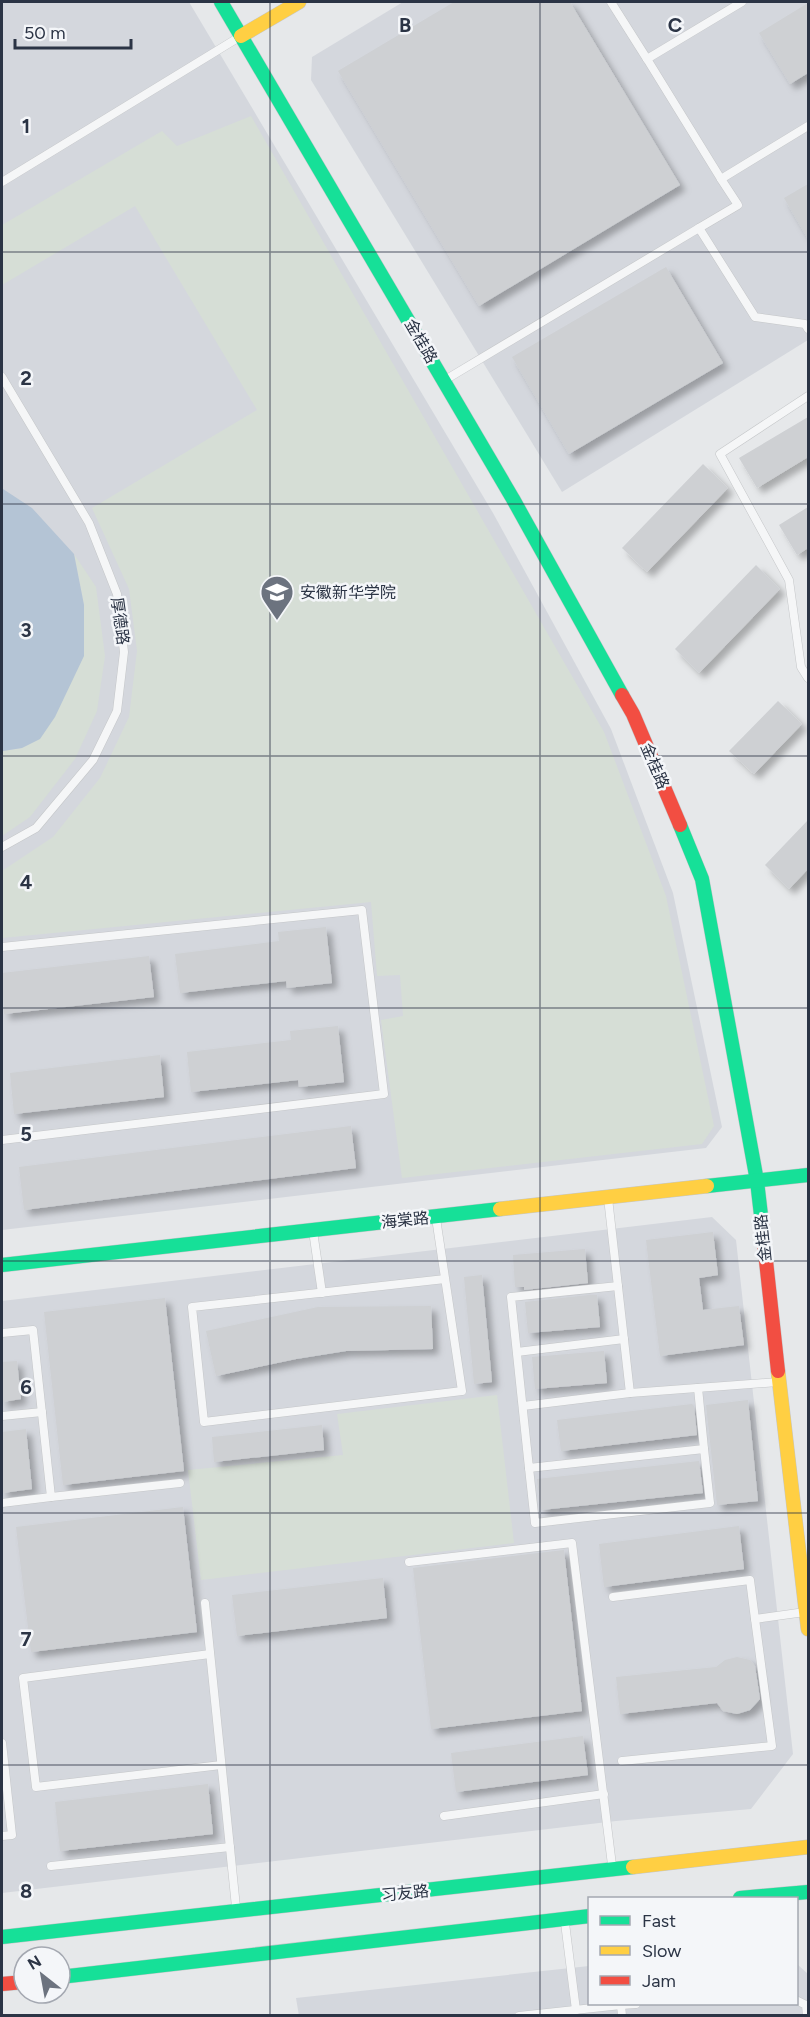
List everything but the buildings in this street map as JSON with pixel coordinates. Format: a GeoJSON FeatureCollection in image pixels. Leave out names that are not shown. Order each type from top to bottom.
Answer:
{"type":"FeatureCollection","features":[{"type":"Feature","properties":{"kind":"street","name":"金桂路"},"geometry":{"type":"LineString","coordinates":[[221,2],[513,499],[633,714],[702,879],[757,1181],[778,1382],[803,1548],[808,1629]]}},
{"type":"Feature","properties":{"kind":"street"},"geometry":{"type":"LineString","coordinates":[[241,36],[298,2]]}},
{"type":"Feature","properties":{"kind":"street","name":"海棠路"},"geometry":{"type":"LineString","coordinates":[[2,1264],[808,1175]]}},
{"type":"Feature","properties":{"kind":"street","name":"习友路"},"geometry":{"type":"LineString","coordinates":[[2,1937],[808,1847]]}},
{"type":"Feature","properties":{"kind":"street"},"geometry":{"type":"LineString","coordinates":[[759,1897],[808,1892]]}},
{"type":"Feature","properties":{"kind":"street"},"geometry":{"type":"LineString","coordinates":[[72,1976],[588,1916]]}},
{"type":"Feature","properties":{"kind":"lane"},"geometry":{"type":"LineString","coordinates":[[444,380],[738,205],[611,2]]}},
{"type":"Feature","properties":{"kind":"lane"},"geometry":{"type":"LineString","coordinates":[[647,59],[742,2]]}},
{"type":"Feature","properties":{"kind":"lane"},"geometry":{"type":"LineString","coordinates":[[2,182],[241,36]]}},
{"type":"Feature","properties":{"kind":"lane"},"geometry":{"type":"LineString","coordinates":[[721,179],[808,126]]}},
{"type":"Feature","properties":{"kind":"lane"},"geometry":{"type":"LineString","coordinates":[[699,228],[755,316],[805,324],[808,329]]}},
{"type":"Feature","properties":{"kind":"lane","name":"厚德路"},"geometry":{"type":"LineString","coordinates":[[2,377],[89,523],[117,594],[124,652],[117,711],[93,760],[36,828],[2,847]]}},
{"type":"Feature","properties":{"kind":"lane"},"geometry":{"type":"LineString","coordinates":[[808,396],[720,454],[789,580],[801,667],[808,678]]}},
{"type":"Feature","properties":{"kind":"lane"},"geometry":{"type":"LineString","coordinates":[[2,947],[362,910],[384,1094],[2,1140]]}},
{"type":"Feature","properties":{"kind":"lane"},"geometry":{"type":"LineString","coordinates":[[608,1196],[630,1394]]}},
{"type":"Feature","properties":{"kind":"lane"},"geometry":{"type":"LineString","coordinates":[[436,1216],[462,1391],[204,1422],[192,1307],[445,1279]]}},
{"type":"Feature","properties":{"kind":"lane"},"geometry":{"type":"LineString","coordinates":[[313,1230],[322,1293]]}},
{"type":"Feature","properties":{"kind":"lane"},"geometry":{"type":"LineString","coordinates":[[618,1286],[511,1298],[535,1523],[710,1503],[698,1388]]}},
{"type":"Feature","properties":{"kind":"lane"},"geometry":{"type":"LineString","coordinates":[[2,1333],[33,1330],[51,1497]]}},
{"type":"Feature","properties":{"kind":"lane"},"geometry":{"type":"LineString","coordinates":[[517,1352],[624,1339]]}},
{"type":"Feature","properties":{"kind":"lane"},"geometry":{"type":"LineString","coordinates":[[523,1406],[630,1394],[778,1382]]}},
{"type":"Feature","properties":{"kind":"lane"},"geometry":{"type":"LineString","coordinates":[[2,1416],[42,1412]]}},
{"type":"Feature","properties":{"kind":"lane"},"geometry":{"type":"LineString","coordinates":[[529,1468],[704,1449]]}},
{"type":"Feature","properties":{"kind":"lane"},"geometry":{"type":"LineString","coordinates":[[2,1503],[180,1483]]}},
{"type":"Feature","properties":{"kind":"lane"},"geometry":{"type":"LineString","coordinates":[[410,1562],[572,1543],[613,1869]]}},
{"type":"Feature","properties":{"kind":"lane"},"geometry":{"type":"LineString","coordinates":[[612,1597],[750,1580],[772,1746],[622,1761]]}},
{"type":"Feature","properties":{"kind":"lane"},"geometry":{"type":"LineString","coordinates":[[204,1603],[237,1911]]}},
{"type":"Feature","properties":{"kind":"lane"},"geometry":{"type":"LineString","coordinates":[[755,1619],[806,1612]]}},
{"type":"Feature","properties":{"kind":"lane"},"geometry":{"type":"LineString","coordinates":[[210,1654],[23,1678],[36,1787],[221,1765]]}},
{"type":"Feature","properties":{"kind":"lane"},"geometry":{"type":"LineString","coordinates":[[2,1743],[12,1834],[2,1836]]}},
{"type":"Feature","properties":{"kind":"lane"},"geometry":{"type":"LineString","coordinates":[[444,1816],[604,1794]]}},
{"type":"Feature","properties":{"kind":"lane"},"geometry":{"type":"LineString","coordinates":[[51,1866],[230,1847]]}},
{"type":"Feature","properties":{"kind":"lane"},"geometry":{"type":"LineString","coordinates":[[564,1919],[576,2010]]}},
{"type":"Feature","properties":{"kind":"lane"},"geometry":{"type":"LineString","coordinates":[[798,2001],[806,2004],[807,2016]]}},
{"type":"Feature","properties":{"kind":"lane"},"geometry":{"type":"LineString","coordinates":[[519,2016],[628,2005]]}},
{"type":"Feature","properties":{"kind":"lane"},"geometry":{"type":"LineString","coordinates":[[621,2006],[622,2016]]}},
{"type":"Feature","properties":{"kind":"shaded area","name":"安徽新华学院"},"geometry":{"type":"Polygon","coordinates":[[[2,2],[189,2],[493,513],[611,729],[673,893],[722,1127],[706,1148],[2,1230],[2,2]]]}},
{"type":"Feature","properties":{"kind":"shaded area"},"geometry":{"type":"Polygon","coordinates":[[[403,2],[808,2],[808,340],[562,492],[311,80],[312,57],[403,2]]]}},
{"type":"Feature","properties":{"kind":"shaded area"},"geometry":{"type":"Polygon","coordinates":[[[251,116],[604,732],[666,896],[714,1126],[702,1144],[402,1178],[381,1020],[403,1016],[400,975],[377,976],[371,902],[2,938],[2,871],[53,837],[100,778],[129,717],[137,651],[129,589],[92,508],[257,410],[135,206],[2,285],[2,225],[162,131],[177,146],[251,116]]]}},
{"type":"Feature","properties":{"kind":"shaded area"},"geometry":{"type":"Polygon","coordinates":[[[74,554],[96,587],[105,656],[97,711],[75,759],[30,817],[2,836],[2,751],[22,748],[84,605],[74,554]]]}},
{"type":"Feature","properties":{"kind":"shaded area"},"geometry":{"type":"Polygon","coordinates":[[[712,1217],[736,1240],[793,1754],[751,1809],[616,1821],[2,1893],[2,1301],[712,1217]]]}},
{"type":"Feature","properties":{"kind":"shaded area"},"geometry":{"type":"Polygon","coordinates":[[[497,1395],[514,1543],[201,1580],[188,1470],[343,1455],[337,1414],[497,1395]]]}},
{"type":"Feature","properties":{"kind":"shaded area"},"geometry":{"type":"Polygon","coordinates":[[[798,1965],[808,1974],[808,2016],[299,2016],[296,1998],[588,1966],[588,2005],[798,2005],[798,1965]]]}},
{"type":"Feature","properties":{"kind":"water"},"geometry":{"type":"Polygon","coordinates":[[[2,486],[3,489],[32,508],[74,554],[84,605],[84,656],[55,717],[40,739],[22,748],[3,751],[2,486]]]}},
{"type":"Feature","properties":{"kind":"traffic: fast"},"geometry":{"type":"LineString","coordinates":[[221,2],[513,499],[622,695]]}},
{"type":"Feature","properties":{"kind":"traffic: fast"},"geometry":{"type":"LineString","coordinates":[[680,825],[702,879],[757,1181],[762,1224]]}},
{"type":"Feature","properties":{"kind":"traffic: fast"},"geometry":{"type":"LineString","coordinates":[[707,1186],[808,1175]]}},
{"type":"Feature","properties":{"kind":"traffic: fast"},"geometry":{"type":"LineString","coordinates":[[2,1265],[500,1209]]}},
{"type":"Feature","properties":{"kind":"traffic: fast"},"geometry":{"type":"LineString","coordinates":[[2,1937],[633,1867]]}},
{"type":"Feature","properties":{"kind":"traffic: fast"},"geometry":{"type":"LineString","coordinates":[[751,1897],[808,1892]]}},
{"type":"Feature","properties":{"kind":"traffic: fast"},"geometry":{"type":"LineString","coordinates":[[72,1976],[588,1916]]}},
{"type":"Feature","properties":{"kind":"traffic: slow"},"geometry":{"type":"LineString","coordinates":[[241,36],[299,2]]}},
{"type":"Feature","properties":{"kind":"traffic: slow"},"geometry":{"type":"LineString","coordinates":[[500,1209],[707,1186]]}},
{"type":"Feature","properties":{"kind":"traffic: slow"},"geometry":{"type":"LineString","coordinates":[[778,1371],[808,1629]]}},
{"type":"Feature","properties":{"kind":"traffic: slow"},"geometry":{"type":"LineString","coordinates":[[633,1867],[808,1847]]}},
{"type":"Feature","properties":{"kind":"traffic: jam"},"geometry":{"type":"LineString","coordinates":[[622,695],[633,714],[680,825]]}},
{"type":"Feature","properties":{"kind":"traffic: jam"},"geometry":{"type":"LineString","coordinates":[[762,1224],[778,1371]]}},
{"type":"Feature","properties":{"kind":"traffic: jam"},"geometry":{"type":"LineString","coordinates":[[2,1984],[12,1983]]}},
{"type":"Feature","properties":{"kind":"place","name":"安徽新华学院"},"geometry":{"type":"Point","coordinates":[277,621]}}]}
